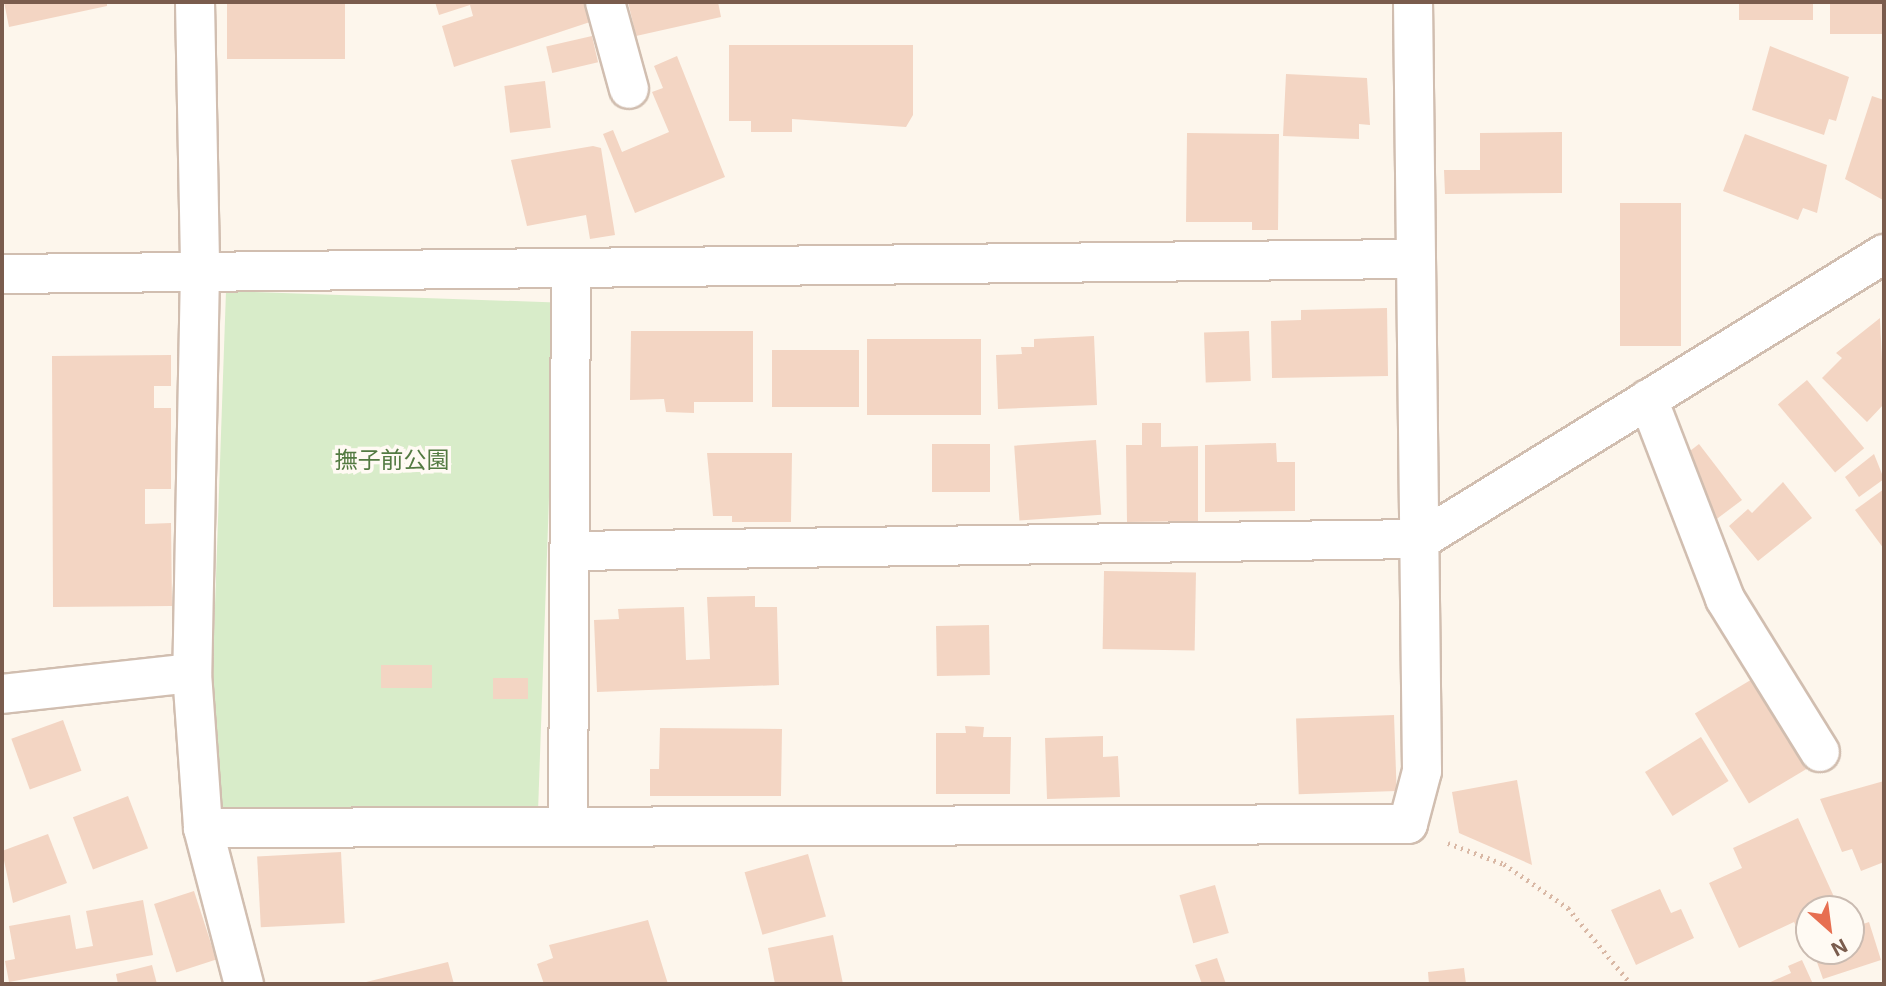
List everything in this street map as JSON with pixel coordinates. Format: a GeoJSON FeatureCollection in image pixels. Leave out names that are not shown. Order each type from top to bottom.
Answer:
{"type":"FeatureCollection","features":[{"type":"Feature","properties":{"kind":"street"},"geometry":{"type":"LineString","coordinates":[[195,2],[200,271],[192,673],[204,828],[244,984]]}},
{"type":"Feature","properties":{"kind":"street"},"geometry":{"type":"LineString","coordinates":[[605,2],[629,89]]}},
{"type":"Feature","properties":{"kind":"street"},"geometry":{"type":"LineString","coordinates":[[204,828],[568,824],[1408,824],[1422,771],[1422,539],[1413,259],[1413,2]]}},
{"type":"Feature","properties":{"kind":"street"},"geometry":{"type":"LineString","coordinates":[[570,551],[1422,539],[1884,254]]}},
{"type":"Feature","properties":{"kind":"street"},"geometry":{"type":"LineString","coordinates":[[2,274],[1413,259]]}},
{"type":"Feature","properties":{"kind":"street"},"geometry":{"type":"LineString","coordinates":[[568,824],[571,270]]}},
{"type":"Feature","properties":{"kind":"street"},"geometry":{"type":"LineString","coordinates":[[1648,399],[1725,599],[1820,752]]}},
{"type":"Feature","properties":{"kind":"street"},"geometry":{"type":"LineString","coordinates":[[2,694],[192,673]]}},
{"type":"Feature","properties":{"kind":"path"},"geometry":{"type":"LineString","coordinates":[[1408,824],[1504,864],[1537,885],[1568,908],[1631,984]]}},
{"type":"Feature","properties":{"kind":"green space","name":"撫子前公園"},"geometry":{"type":"Polygon","coordinates":[[[226,291],[556,303],[538,818],[208,807],[226,291]]]}},
{"type":"Feature","properties":{"kind":"building"},"geometry":{"type":"Polygon","coordinates":[[[4,2],[107,2],[107,6],[9,27],[4,2]]]}},
{"type":"Feature","properties":{"kind":"building"},"geometry":{"type":"Polygon","coordinates":[[[227,2],[345,2],[345,59],[227,59],[227,2]]]}},
{"type":"Feature","properties":{"kind":"building"},"geometry":{"type":"Polygon","coordinates":[[[435,2],[584,2],[590,22],[454,67],[442,26],[473,16],[470,5],[439,15],[435,2]]]}},
{"type":"Feature","properties":{"kind":"building"},"geometry":{"type":"Polygon","coordinates":[[[628,2],[718,2],[721,17],[636,36],[628,2]]]}},
{"type":"Feature","properties":{"kind":"building"},"geometry":{"type":"Polygon","coordinates":[[[1739,2],[1813,2],[1813,20],[1739,20],[1739,2]]]}},
{"type":"Feature","properties":{"kind":"building"},"geometry":{"type":"Polygon","coordinates":[[[1830,2],[1884,2],[1884,34],[1830,34],[1830,2]]]}},
{"type":"Feature","properties":{"kind":"building"},"geometry":{"type":"Polygon","coordinates":[[[592,36],[598,62],[552,73],[546,47],[592,36]]]}},
{"type":"Feature","properties":{"kind":"building"},"geometry":{"type":"Polygon","coordinates":[[[729,45],[913,45],[913,115],[906,127],[792,119],[792,132],[751,132],[751,121],[729,121],[729,45]]]}},
{"type":"Feature","properties":{"kind":"building"},"geometry":{"type":"Polygon","coordinates":[[[1770,46],[1849,77],[1836,121],[1829,119],[1824,135],[1752,110],[1770,46]]]}},
{"type":"Feature","properties":{"kind":"building"},"geometry":{"type":"Polygon","coordinates":[[[677,56],[725,177],[635,213],[603,134],[613,130],[622,152],[669,132],[652,92],[663,88],[654,66],[677,56]]]}},
{"type":"Feature","properties":{"kind":"building"},"geometry":{"type":"Polygon","coordinates":[[[1286,74],[1367,78],[1370,125],[1359,124],[1359,139],[1283,136],[1286,74]]]}},
{"type":"Feature","properties":{"kind":"building"},"geometry":{"type":"Polygon","coordinates":[[[545,81],[551,128],[510,133],[504,86],[545,81]]]}},
{"type":"Feature","properties":{"kind":"building"},"geometry":{"type":"Polygon","coordinates":[[[1872,96],[1884,100],[1883,200],[1845,179],[1872,96]]]}},
{"type":"Feature","properties":{"kind":"building"},"geometry":{"type":"Polygon","coordinates":[[[1562,132],[1562,193],[1445,194],[1444,170],[1480,170],[1480,133],[1562,132]]]}},
{"type":"Feature","properties":{"kind":"building"},"geometry":{"type":"Polygon","coordinates":[[[1187,133],[1279,134],[1278,230],[1252,230],[1252,222],[1186,222],[1187,133]]]}},
{"type":"Feature","properties":{"kind":"building"},"geometry":{"type":"Polygon","coordinates":[[[1745,134],[1827,165],[1817,213],[1803,208],[1798,220],[1723,191],[1745,134]]]}},
{"type":"Feature","properties":{"kind":"building"},"geometry":{"type":"Polygon","coordinates":[[[593,146],[601,148],[615,235],[590,239],[586,215],[527,226],[511,160],[593,146]]]}},
{"type":"Feature","properties":{"kind":"building"},"geometry":{"type":"Polygon","coordinates":[[[1620,203],[1681,203],[1681,346],[1620,346],[1620,203]]]}},
{"type":"Feature","properties":{"kind":"building"},"geometry":{"type":"Polygon","coordinates":[[[1387,308],[1388,376],[1272,378],[1271,321],[1301,320],[1301,310],[1387,308]]]}},
{"type":"Feature","properties":{"kind":"building"},"geometry":{"type":"Polygon","coordinates":[[[1880,318],[1884,404],[1867,422],[1822,378],[1842,358],[1836,353],[1880,318]]]}},
{"type":"Feature","properties":{"kind":"building"},"geometry":{"type":"Polygon","coordinates":[[[631,331],[753,331],[753,402],[694,402],[694,413],[666,412],[664,399],[630,400],[631,331]]]}},
{"type":"Feature","properties":{"kind":"building"},"geometry":{"type":"Polygon","coordinates":[[[1249,331],[1251,381],[1206,383],[1204,333],[1249,331]]]}},
{"type":"Feature","properties":{"kind":"building"},"geometry":{"type":"Polygon","coordinates":[[[1094,336],[1097,405],[998,409],[996,355],[1022,354],[1021,347],[1034,347],[1034,339],[1094,336]]]}},
{"type":"Feature","properties":{"kind":"building"},"geometry":{"type":"Polygon","coordinates":[[[867,339],[981,339],[981,415],[867,415],[867,339]]]}},
{"type":"Feature","properties":{"kind":"building"},"geometry":{"type":"Polygon","coordinates":[[[772,350],[859,350],[859,407],[772,407],[772,350]]]}},
{"type":"Feature","properties":{"kind":"building"},"geometry":{"type":"Polygon","coordinates":[[[171,355],[171,386],[154,386],[154,408],[171,408],[171,489],[145,489],[145,524],[171,523],[172,606],[53,607],[52,356],[171,355]]]}},
{"type":"Feature","properties":{"kind":"building"},"geometry":{"type":"Polygon","coordinates":[[[1807,380],[1864,448],[1835,473],[1778,404],[1807,380]]]}},
{"type":"Feature","properties":{"kind":"building"},"geometry":{"type":"Polygon","coordinates":[[[1142,423],[1161,423],[1161,447],[1198,446],[1198,521],[1127,522],[1126,445],[1142,445],[1142,423]]]}},
{"type":"Feature","properties":{"kind":"building"},"geometry":{"type":"Polygon","coordinates":[[[1096,440],[1101,515],[1019,521],[1014,446],[1096,440]]]}},
{"type":"Feature","properties":{"kind":"building"},"geometry":{"type":"Polygon","coordinates":[[[1276,443],[1277,462],[1295,462],[1295,511],[1205,512],[1205,445],[1276,443]]]}},
{"type":"Feature","properties":{"kind":"building"},"geometry":{"type":"Polygon","coordinates":[[[932,444],[990,444],[990,492],[932,492],[932,444]]]}},
{"type":"Feature","properties":{"kind":"building"},"geometry":{"type":"Polygon","coordinates":[[[1699,444],[1742,500],[1710,524],[1686,454],[1699,444]]]}},
{"type":"Feature","properties":{"kind":"building"},"geometry":{"type":"Polygon","coordinates":[[[707,453],[792,453],[791,522],[732,522],[732,516],[713,516],[707,453]]]}},
{"type":"Feature","properties":{"kind":"building"},"geometry":{"type":"Polygon","coordinates":[[[1874,454],[1884,479],[1859,497],[1845,477],[1874,454]]]}},
{"type":"Feature","properties":{"kind":"building"},"geometry":{"type":"Polygon","coordinates":[[[1783,482],[1812,518],[1758,561],[1729,526],[1748,509],[1752,513],[1783,482]]]}},
{"type":"Feature","properties":{"kind":"building"},"geometry":{"type":"Polygon","coordinates":[[[1884,489],[1884,549],[1855,510],[1884,489]]]}},
{"type":"Feature","properties":{"kind":"building"},"geometry":{"type":"Polygon","coordinates":[[[1104,571],[1196,573],[1195,651],[1103,649],[1104,571]]]}},
{"type":"Feature","properties":{"kind":"building"},"geometry":{"type":"Polygon","coordinates":[[[755,596],[755,607],[777,607],[779,685],[597,692],[594,620],[619,619],[618,609],[684,607],[686,660],[710,659],[707,597],[755,596]]]}},
{"type":"Feature","properties":{"kind":"building"},"geometry":{"type":"Polygon","coordinates":[[[989,625],[990,675],[937,676],[936,626],[989,625]]]}},
{"type":"Feature","properties":{"kind":"building"},"geometry":{"type":"Polygon","coordinates":[[[381,665],[432,665],[432,688],[381,688],[381,665]]]}},
{"type":"Feature","properties":{"kind":"building"},"geometry":{"type":"Polygon","coordinates":[[[493,678],[528,678],[528,699],[493,699],[493,678]]]}},
{"type":"Feature","properties":{"kind":"building"},"geometry":{"type":"Polygon","coordinates":[[[1754,678],[1808,768],[1749,804],[1695,714],[1754,678]]]}},
{"type":"Feature","properties":{"kind":"building"},"geometry":{"type":"Polygon","coordinates":[[[1394,715],[1397,791],[1299,794],[1296,718],[1394,715]]]}},
{"type":"Feature","properties":{"kind":"building"},"geometry":{"type":"Polygon","coordinates":[[[63,720],[81,771],[30,790],[11,739],[63,720]]]}},
{"type":"Feature","properties":{"kind":"building"},"geometry":{"type":"Polygon","coordinates":[[[965,726],[984,727],[983,737],[1011,737],[1010,794],[936,794],[936,733],[966,733],[965,726]]]}},
{"type":"Feature","properties":{"kind":"building"},"geometry":{"type":"Polygon","coordinates":[[[660,728],[782,729],[781,796],[650,796],[650,769],[659,769],[660,728]]]}},
{"type":"Feature","properties":{"kind":"building"},"geometry":{"type":"Polygon","coordinates":[[[1103,736],[1103,757],[1118,756],[1120,797],[1047,799],[1045,738],[1103,736]]]}},
{"type":"Feature","properties":{"kind":"building"},"geometry":{"type":"Polygon","coordinates":[[[1701,737],[1729,781],[1673,816],[1645,772],[1701,737]]]}},
{"type":"Feature","properties":{"kind":"building"},"geometry":{"type":"Polygon","coordinates":[[[1517,780],[1532,865],[1459,833],[1452,792],[1517,780]]]}},
{"type":"Feature","properties":{"kind":"building"},"geometry":{"type":"Polygon","coordinates":[[[1884,781],[1884,862],[1861,871],[1852,849],[1842,852],[1820,799],[1884,781]]]}},
{"type":"Feature","properties":{"kind":"building"},"geometry":{"type":"Polygon","coordinates":[[[128,796],[148,848],[93,869],[73,817],[128,796]]]}},
{"type":"Feature","properties":{"kind":"building"},"geometry":{"type":"Polygon","coordinates":[[[1798,818],[1833,895],[1795,895],[1795,924],[1794,922],[1739,948],[1709,883],[1742,868],[1733,848],[1798,818]]]}},
{"type":"Feature","properties":{"kind":"building"},"geometry":{"type":"Polygon","coordinates":[[[48,834],[67,883],[13,903],[2,851],[48,834]]]}},
{"type":"Feature","properties":{"kind":"building"},"geometry":{"type":"Polygon","coordinates":[[[341,852],[345,923],[261,927],[257,856],[341,852]]]}},
{"type":"Feature","properties":{"kind":"building"},"geometry":{"type":"Polygon","coordinates":[[[808,854],[826,916],[762,935],[745,872],[808,854]]]}},
{"type":"Feature","properties":{"kind":"building"},"geometry":{"type":"Polygon","coordinates":[[[1215,885],[1229,933],[1193,943],[1179,895],[1215,885]]]}},
{"type":"Feature","properties":{"kind":"building"},"geometry":{"type":"Polygon","coordinates":[[[1660,889],[1671,913],[1681,909],[1694,938],[1636,965],[1611,910],[1660,889]]]}},
{"type":"Feature","properties":{"kind":"building"},"geometry":{"type":"Polygon","coordinates":[[[194,891],[216,959],[176,972],[154,904],[194,891]]]}},
{"type":"Feature","properties":{"kind":"building"},"geometry":{"type":"Polygon","coordinates":[[[143,900],[153,955],[9,982],[5,961],[15,959],[9,926],[70,915],[76,949],[93,946],[86,911],[143,900]]]}},
{"type":"Feature","properties":{"kind":"building"},"geometry":{"type":"Polygon","coordinates":[[[648,920],[668,984],[544,984],[537,964],[553,958],[549,945],[648,920]]]}},
{"type":"Feature","properties":{"kind":"building"},"geometry":{"type":"Polygon","coordinates":[[[1869,922],[1881,960],[1823,979],[1818,965],[1865,965],[1865,923],[1869,922]]]}},
{"type":"Feature","properties":{"kind":"building"},"geometry":{"type":"Polygon","coordinates":[[[833,935],[843,984],[775,984],[768,948],[833,935]]]}},
{"type":"Feature","properties":{"kind":"building"},"geometry":{"type":"Polygon","coordinates":[[[1217,958],[1226,984],[1202,984],[1195,965],[1217,958]]]}},
{"type":"Feature","properties":{"kind":"building"},"geometry":{"type":"Polygon","coordinates":[[[448,962],[454,984],[362,984],[362,983],[448,962]]]}},
{"type":"Feature","properties":{"kind":"building"},"geometry":{"type":"Polygon","coordinates":[[[1795,963],[1804,965],[1813,984],[1766,984],[1791,973],[1788,966],[1795,963]]]}},
{"type":"Feature","properties":{"kind":"building"},"geometry":{"type":"Polygon","coordinates":[[[152,965],[157,984],[118,984],[116,974],[152,965]]]}},
{"type":"Feature","properties":{"kind":"building"},"geometry":{"type":"Polygon","coordinates":[[[1464,968],[1466,984],[1429,984],[1428,972],[1464,968]]]}}]}
